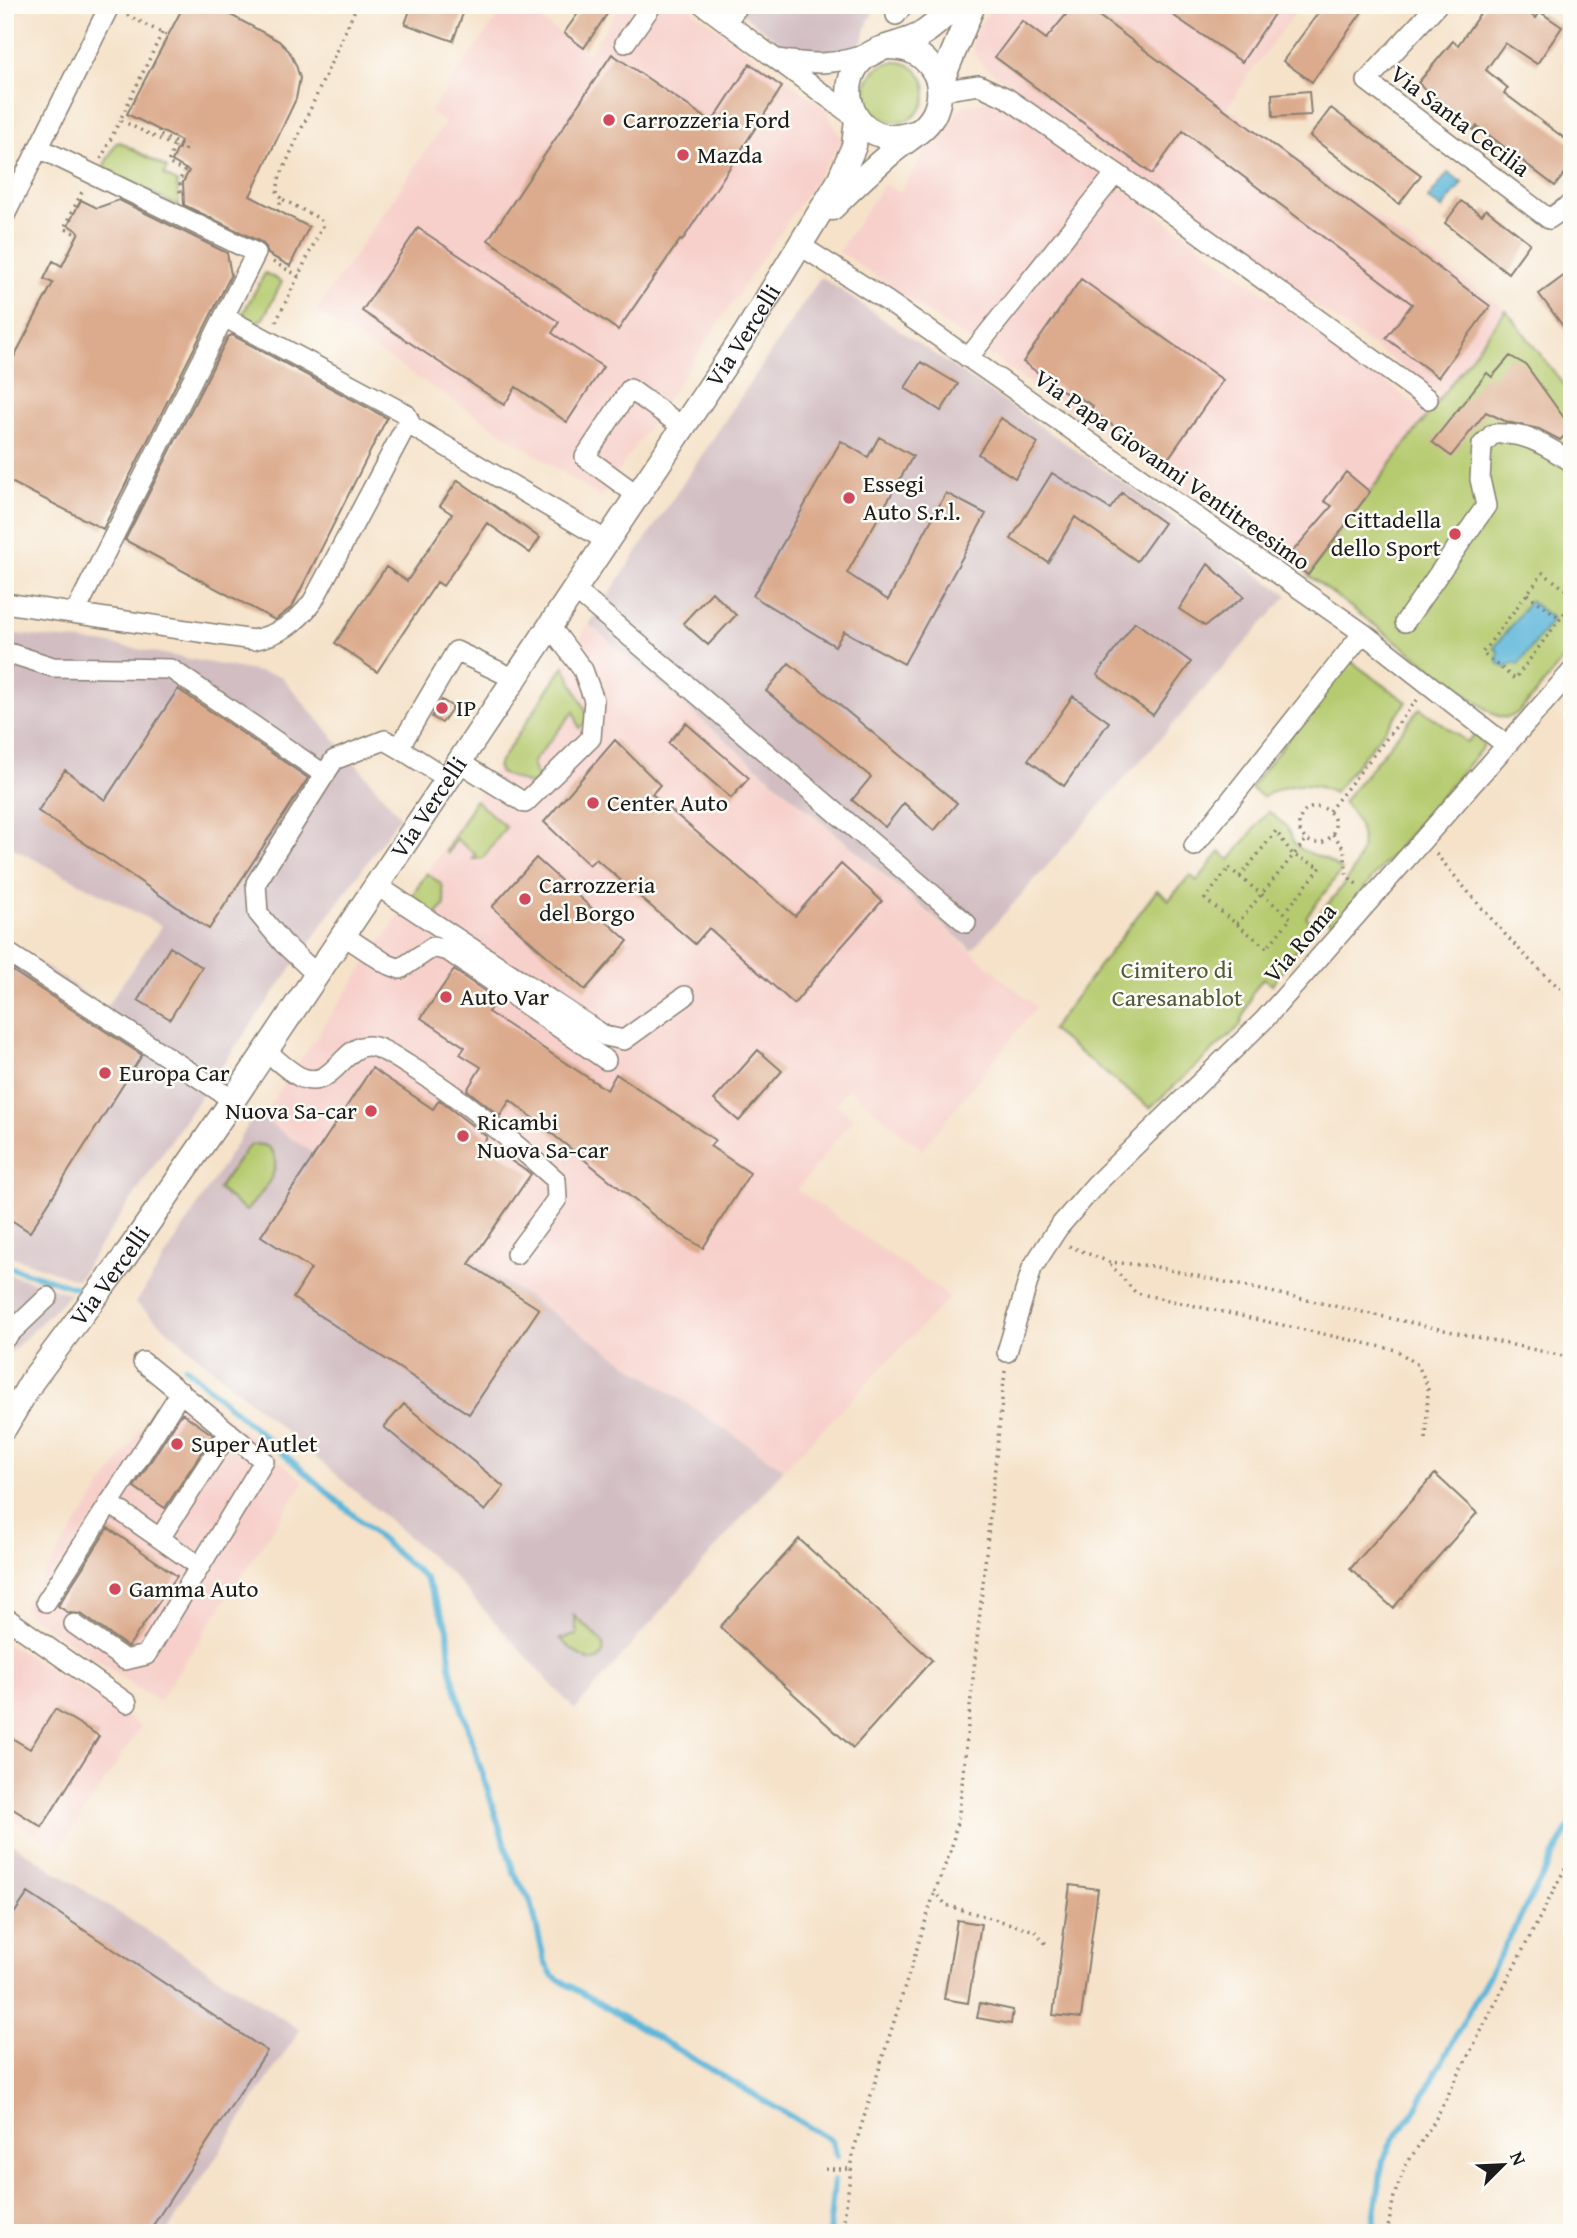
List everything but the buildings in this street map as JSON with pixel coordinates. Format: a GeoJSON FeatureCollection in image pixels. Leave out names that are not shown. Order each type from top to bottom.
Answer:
{"type":"FeatureCollection","features":[{"type":"Feature","properties":{"kind":"main road","name":"Via Vercelli"},"geometry":{"type":"LineString","coordinates":[[5,1427],[32,1381],[124,1258],[266,1051],[575,590],[807,236],[838,183],[854,146],[857,119],[850,105],[852,74],[861,61],[880,49],[917,37],[930,29],[955,5]]}},
{"type":"Feature","properties":{"kind":"main road","name":"Via Vercelli"},"geometry":{"type":"LineString","coordinates":[[807,236],[926,125],[934,114],[939,101],[939,89],[973,5]]}},
{"type":"Feature","properties":{"kind":"main road"},"geometry":{"type":"LineString","coordinates":[[880,49],[901,47],[915,52],[927,61],[935,73],[939,89]]}},
{"type":"Feature","properties":{"kind":"main road"},"geometry":{"type":"LineString","coordinates":[[857,119],[868,130],[883,137],[899,138],[914,134]]}},
{"type":"Feature","properties":{"kind":"main road","name":"Via Vercelli"},"geometry":{"type":"LineString","coordinates":[[5,1405],[32,1381]]}},
{"type":"Feature","properties":{"kind":"street"},"geometry":{"type":"LineString","coordinates":[[625,43],[652,5]]}},
{"type":"Feature","properties":{"kind":"street"},"geometry":{"type":"LineString","coordinates":[[703,5],[857,119]]}},
{"type":"Feature","properties":{"kind":"street"},"geometry":{"type":"LineString","coordinates":[[726,22],[739,5]]}},
{"type":"Feature","properties":{"kind":"street","name":"Via Santa Cecilia"},"geometry":{"type":"LineString","coordinates":[[1437,5],[1367,81],[1549,219],[1572,203]]}},
{"type":"Feature","properties":{"kind":"street"},"geometry":{"type":"LineString","coordinates":[[5,215],[110,6]]}},
{"type":"Feature","properties":{"kind":"street"},"geometry":{"type":"LineString","coordinates":[[774,59],[821,65],[848,61],[880,49]]}},
{"type":"Feature","properties":{"kind":"street"},"geometry":{"type":"LineString","coordinates":[[939,89],[979,85],[1007,98],[1116,173],[1428,399]]}},
{"type":"Feature","properties":{"kind":"street"},"geometry":{"type":"LineString","coordinates":[[39,148],[256,253],[75,613]]}},
{"type":"Feature","properties":{"kind":"street"},"geometry":{"type":"LineString","coordinates":[[968,358],[1116,173]]}},
{"type":"Feature","properties":{"kind":"street","name":"Via Papa Giovanni Ventitreesimo"},"geometry":{"type":"LineString","coordinates":[[807,236],[887,301],[1363,633],[1506,745]]}},
{"type":"Feature","properties":{"kind":"street"},"geometry":{"type":"LineString","coordinates":[[5,603],[253,640],[287,629],[303,615],[408,424],[406,414],[224,317]]}},
{"type":"Feature","properties":{"kind":"street"},"geometry":{"type":"LineString","coordinates":[[637,495],[585,457],[630,389],[683,426]]}},
{"type":"Feature","properties":{"kind":"street"},"geometry":{"type":"LineString","coordinates":[[408,424],[607,541]]}},
{"type":"Feature","properties":{"kind":"street"},"geometry":{"type":"LineString","coordinates":[[1405,622],[1486,506],[1480,479],[1482,445],[1493,434],[1514,433],[1541,443],[1572,462]]}},
{"type":"Feature","properties":{"kind":"street"},"geometry":{"type":"LineString","coordinates":[[575,590],[966,923]]}},
{"type":"Feature","properties":{"kind":"street"},"geometry":{"type":"LineString","coordinates":[[316,974],[283,943],[258,913],[256,883],[334,760],[385,740],[526,803],[591,738],[594,700],[591,690],[583,670],[550,626]]}},
{"type":"Feature","properties":{"kind":"street"},"geometry":{"type":"LineString","coordinates":[[1194,846],[1363,633]]}},
{"type":"Feature","properties":{"kind":"street"},"geometry":{"type":"LineString","coordinates":[[399,748],[456,651],[515,679]]}},
{"type":"Feature","properties":{"kind":"street"},"geometry":{"type":"LineString","coordinates":[[6,656],[52,667],[171,669],[325,775]]}},
{"type":"Feature","properties":{"kind":"street","name":"Via Roma"},"geometry":{"type":"LineString","coordinates":[[1007,1352],[1032,1268],[1050,1240],[1096,1184],[1264,1020],[1572,671]]}},
{"type":"Feature","properties":{"kind":"street"},"geometry":{"type":"LineString","coordinates":[[376,885],[605,1036],[624,1040],[685,996]]}},
{"type":"Feature","properties":{"kind":"street"},"geometry":{"type":"LineString","coordinates":[[343,935],[387,964],[400,969],[433,947],[448,951],[606,1060]]}},
{"type":"Feature","properties":{"kind":"street"},"geometry":{"type":"LineString","coordinates":[[5,951],[233,1100]]}},
{"type":"Feature","properties":{"kind":"street"},"geometry":{"type":"LineString","coordinates":[[266,1051],[301,1077],[314,1080],[328,1075],[358,1048],[369,1046],[387,1052],[442,1086],[513,1141],[556,1180],[557,1199],[516,1254]]}},
{"type":"Feature","properties":{"kind":"street"},"geometry":{"type":"LineString","coordinates":[[5,1338],[48,1297]]}},
{"type":"Feature","properties":{"kind":"street"},"geometry":{"type":"LineString","coordinates":[[74,1624],[125,1660],[146,1656],[264,1461],[143,1362]]}},
{"type":"Feature","properties":{"kind":"street"},"geometry":{"type":"LineString","coordinates":[[46,1602],[181,1392]]}},
{"type":"Feature","properties":{"kind":"street"},"geometry":{"type":"LineString","coordinates":[[160,1538],[229,1432]]}},
{"type":"Feature","properties":{"kind":"street"},"geometry":{"type":"LineString","coordinates":[[109,1503],[199,1566]]}},
{"type":"Feature","properties":{"kind":"street"},"geometry":{"type":"LineString","coordinates":[[5,1617],[127,1703]]}},
{"type":"Feature","properties":{"kind":"path"},"geometry":{"type":"LineString","coordinates":[[267,340],[323,225],[320,219],[282,199],[277,193],[279,179],[357,5]]}},
{"type":"Feature","properties":{"kind":"path"},"geometry":{"type":"LineString","coordinates":[[110,6],[169,36]]}},
{"type":"Feature","properties":{"kind":"path"},"geometry":{"type":"LineString","coordinates":[[159,130],[158,134],[186,146],[184,151],[120,120],[162,33]]}},
{"type":"Feature","properties":{"kind":"path"},"geometry":{"type":"LineString","coordinates":[[174,146],[168,163],[184,172],[180,180],[181,216]]}},
{"type":"Feature","properties":{"kind":"path"},"geometry":{"type":"LineString","coordinates":[[277,211],[282,199]]}},
{"type":"Feature","properties":{"kind":"path"},"geometry":{"type":"LineString","coordinates":[[256,253],[299,276]]}},
{"type":"Feature","properties":{"kind":"path"},"geometry":{"type":"LineString","coordinates":[[1572,594],[1543,573],[1482,653],[1515,679],[1572,603]]}},
{"type":"Feature","properties":{"kind":"path"},"geometry":{"type":"LineString","coordinates":[[1527,594],[1560,618]]}},
{"type":"Feature","properties":{"kind":"path"},"geometry":{"type":"LineString","coordinates":[[1329,811],[1429,685]]}},
{"type":"Feature","properties":{"kind":"path"},"geometry":{"type":"LineString","coordinates":[[1334,834],[1323,843],[1317,844],[1306,839],[1299,830],[1304,812],[1315,806],[1329,811],[1335,819],[1334,834],[1344,849],[1347,876],[1362,888]]}},
{"type":"Feature","properties":{"kind":"path"},"geometry":{"type":"LineString","coordinates":[[1240,877],[1276,831],[1293,855],[1321,867],[1285,912]]}},
{"type":"Feature","properties":{"kind":"path"},"geometry":{"type":"LineString","coordinates":[[1237,924],[1306,839]]}},
{"type":"Feature","properties":{"kind":"path"},"geometry":{"type":"LineString","coordinates":[[1423,839],[1504,936],[1541,974],[1572,998]]}},
{"type":"Feature","properties":{"kind":"path"},"geometry":{"type":"LineString","coordinates":[[1229,868],[1262,894],[1292,918],[1267,948],[1205,899],[1229,868]]}},
{"type":"Feature","properties":{"kind":"path"},"geometry":{"type":"LineString","coordinates":[[1050,1240],[1108,1262],[1164,1269],[1572,1358]]}},
{"type":"Feature","properties":{"kind":"path"},"geometry":{"type":"LineString","coordinates":[[1108,1262],[1136,1293],[1395,1350],[1418,1365],[1429,1387],[1426,1441]]}},
{"type":"Feature","properties":{"kind":"path"},"geometry":{"type":"LineString","coordinates":[[842,2233],[854,2149],[935,1891],[951,1850],[959,1813],[1007,1352]]}},
{"type":"Feature","properties":{"kind":"path"},"geometry":{"type":"LineString","coordinates":[[1387,2233],[1394,2196],[1406,2165],[1434,2122],[1572,1855]]}},
{"type":"Feature","properties":{"kind":"path"},"geometry":{"type":"LineString","coordinates":[[935,1891],[946,1905],[1035,1931],[1047,1945]]}},
{"type":"Feature","properties":{"kind":"path"},"geometry":{"type":"LineString","coordinates":[[825,2169],[852,2169]]}},
{"type":"Feature","properties":{"kind":"shaded area"},"geometry":{"type":"Polygon","coordinates":[[[506,5],[519,5],[589,53],[622,5],[685,5],[826,109],[842,141],[601,497],[316,311],[445,123],[430,112],[506,5]]]}},
{"type":"Feature","properties":{"kind":"shaded area"},"geometry":{"type":"Polygon","coordinates":[[[731,5],[878,5],[857,48],[796,55],[731,5]]]}},
{"type":"Feature","properties":{"kind":"shaded area"},"geometry":{"type":"Polygon","coordinates":[[[993,5],[1301,5],[1247,77],[1228,108],[1506,310],[1441,395],[980,63],[972,46],[976,31],[993,5]]]}},
{"type":"Feature","properties":{"kind":"shaded area"},"geometry":{"type":"Polygon","coordinates":[[[983,101],[1007,103],[1428,414],[1308,575],[839,251],[884,184],[900,193],[928,146],[945,136],[959,107],[983,101]]]}},
{"type":"Feature","properties":{"kind":"shaded area"},"geometry":{"type":"Polygon","coordinates":[[[821,277],[1288,595],[972,950],[589,624],[821,277]]]}},
{"type":"Feature","properties":{"kind":"shaded area"},"geometry":{"type":"Polygon","coordinates":[[[589,624],[1036,1007],[922,1150],[848,1088],[836,1104],[853,1119],[797,1190],[950,1297],[784,1469],[261,1118],[408,902],[589,624]]]}},
{"type":"Feature","properties":{"kind":"shaded area"},"geometry":{"type":"Polygon","coordinates":[[[5,633],[110,644],[281,676],[400,816],[211,1081],[77,1280],[5,1254],[5,940],[106,1007],[162,926],[5,844],[5,633]]]}},
{"type":"Feature","properties":{"kind":"shaded area"},"geometry":{"type":"Polygon","coordinates":[[[255,1114],[784,1469],[575,1710],[449,1572],[136,1303],[255,1114]]]}},
{"type":"Feature","properties":{"kind":"shaded area"},"geometry":{"type":"Polygon","coordinates":[[[5,1273],[70,1294],[5,1358],[5,1273]]]}},
{"type":"Feature","properties":{"kind":"shaded area"},"geometry":{"type":"Polygon","coordinates":[[[177,1374],[304,1482],[158,1702],[27,1613],[24,1607],[177,1374]]]}},
{"type":"Feature","properties":{"kind":"shaded area"},"geometry":{"type":"Polygon","coordinates":[[[5,1642],[141,1726],[60,1849],[5,1816],[5,1642]]]}},
{"type":"Feature","properties":{"kind":"shaded area"},"geometry":{"type":"Polygon","coordinates":[[[5,1839],[300,2030],[166,2233],[5,2233],[5,1839]]]}},
{"type":"Feature","properties":{"kind":"green space"},"geometry":{"type":"Polygon","coordinates":[[[896,62],[917,71],[926,92],[917,113],[896,122],[875,113],[866,92],[875,71],[896,62]]]}},
{"type":"Feature","properties":{"kind":"green space"},"geometry":{"type":"Polygon","coordinates":[[[120,142],[167,168],[164,175],[177,182],[179,207],[106,169],[104,165],[116,143],[120,142]]]}},
{"type":"Feature","properties":{"kind":"green space"},"geometry":{"type":"Polygon","coordinates":[[[265,273],[282,282],[263,319],[255,322],[242,315],[265,273]]]}},
{"type":"Feature","properties":{"kind":"green space","name":"Cittadella dello Sport"},"geometry":{"type":"Polygon","coordinates":[[[1506,310],[1572,395],[1572,648],[1528,703],[1506,718],[1493,714],[1308,575],[1506,310]]]}},
{"type":"Feature","properties":{"kind":"green space"},"geometry":{"type":"Polygon","coordinates":[[[1349,660],[1407,702],[1334,793],[1316,786],[1298,785],[1263,797],[1250,788],[1349,660]]]}},
{"type":"Feature","properties":{"kind":"green space"},"geometry":{"type":"Polygon","coordinates":[[[564,666],[590,719],[579,728],[574,711],[532,763],[537,778],[531,785],[500,773],[497,766],[564,666]]]}},
{"type":"Feature","properties":{"kind":"green space"},"geometry":{"type":"Polygon","coordinates":[[[1420,708],[1467,742],[1476,733],[1484,746],[1333,925],[1321,912],[1351,874],[1361,846],[1361,832],[1355,817],[1343,802],[1420,708]]]}},
{"type":"Feature","properties":{"kind":"green space"},"geometry":{"type":"Polygon","coordinates":[[[475,800],[506,827],[483,858],[473,859],[475,854],[456,839],[448,853],[446,851],[475,800]]]}},
{"type":"Feature","properties":{"kind":"green space","name":"Cimitero di Caresanablot"},"geometry":{"type":"Polygon","coordinates":[[[1268,811],[1286,826],[1294,843],[1302,850],[1325,859],[1342,870],[1306,917],[1314,925],[1272,985],[1263,978],[1252,994],[1240,1026],[1150,1108],[1051,1030],[1157,890],[1169,900],[1190,875],[1197,881],[1220,852],[1230,860],[1268,811]]]}},
{"type":"Feature","properties":{"kind":"green space"},"geometry":{"type":"Polygon","coordinates":[[[427,873],[442,885],[445,905],[433,919],[408,902],[427,873]]]}},
{"type":"Feature","properties":{"kind":"green space"},"geometry":{"type":"Polygon","coordinates":[[[251,1145],[268,1147],[275,1158],[275,1167],[268,1183],[246,1211],[218,1189],[251,1145]]]}},
{"type":"Feature","properties":{"kind":"green space"},"geometry":{"type":"Polygon","coordinates":[[[574,1616],[601,1640],[604,1648],[598,1659],[593,1661],[581,1656],[560,1639],[577,1635],[574,1616]]]}},
{"type":"Feature","properties":{"kind":"water"},"geometry":{"type":"Polygon","coordinates":[[[1448,173],[1462,183],[1442,209],[1428,199],[1448,173]]]}},
{"type":"Feature","properties":{"kind":"water"},"geometry":{"type":"Polygon","coordinates":[[[1530,601],[1553,619],[1518,665],[1514,663],[1506,668],[1497,662],[1498,651],[1494,648],[1530,601]]]}},
{"type":"Feature","properties":{"kind":"waterway"},"geometry":{"type":"LineString","coordinates":[[5,1266],[77,1288]]}},
{"type":"Feature","properties":{"kind":"waterway"},"geometry":{"type":"LineString","coordinates":[[185,1367],[426,1579],[448,1629],[450,1666],[458,1697],[514,1873],[531,1902],[545,1963],[553,1976],[831,2140],[837,2156]]}},
{"type":"Feature","properties":{"kind":"waterway"},"geometry":{"type":"LineString","coordinates":[[1372,2233],[1383,2160],[1392,2141],[1415,2111],[1572,1822]]}},
{"type":"Feature","properties":{"kind":"waterway"},"geometry":{"type":"LineString","coordinates":[[829,2233],[834,2181]]}},
{"type":"Feature","properties":{"kind":"place","name":"Carrozzeria Ford"},"geometry":{"type":"Point","coordinates":[609,120]}},
{"type":"Feature","properties":{"kind":"place","name":"Mazda"},"geometry":{"type":"Point","coordinates":[683,155]}},
{"type":"Feature","properties":{"kind":"place","name":"Essegi Auto S.r.l."},"geometry":{"type":"Point","coordinates":[849,498]}},
{"type":"Feature","properties":{"kind":"place","name":"Cittadella dello Sport"},"geometry":{"type":"Point","coordinates":[1455,534]}},
{"type":"Feature","properties":{"kind":"place","name":"IP"},"geometry":{"type":"Point","coordinates":[442,708]}},
{"type":"Feature","properties":{"kind":"place","name":"Center Auto"},"geometry":{"type":"Point","coordinates":[593,803]}},
{"type":"Feature","properties":{"kind":"place","name":"Carrozzeria del Borgo"},"geometry":{"type":"Point","coordinates":[525,899]}},
{"type":"Feature","properties":{"kind":"place","name":"Auto Var"},"geometry":{"type":"Point","coordinates":[446,997]}},
{"type":"Feature","properties":{"kind":"place","name":"Europa Car"},"geometry":{"type":"Point","coordinates":[105,1073]}},
{"type":"Feature","properties":{"kind":"place","name":"Nuova Sa-car"},"geometry":{"type":"Point","coordinates":[371,1111]}},
{"type":"Feature","properties":{"kind":"place","name":"Ricambi Nuova Sa-car"},"geometry":{"type":"Point","coordinates":[463,1136]}},
{"type":"Feature","properties":{"kind":"place","name":"Super Autlet"},"geometry":{"type":"Point","coordinates":[177,1444]}},
{"type":"Feature","properties":{"kind":"place","name":"Gamma Auto"},"geometry":{"type":"Point","coordinates":[115,1589]}}]}
